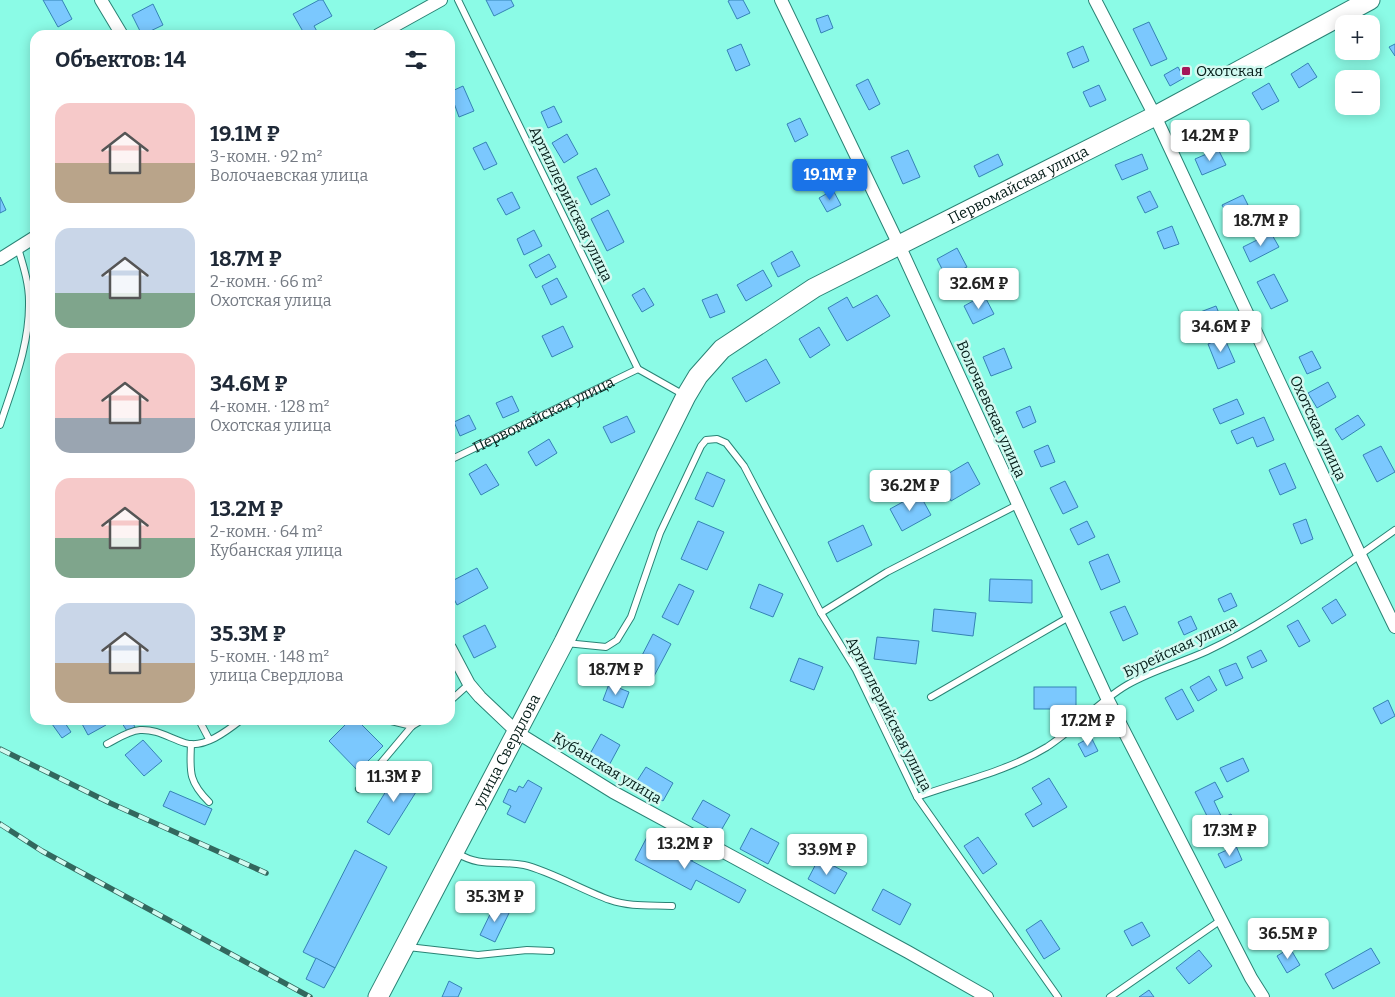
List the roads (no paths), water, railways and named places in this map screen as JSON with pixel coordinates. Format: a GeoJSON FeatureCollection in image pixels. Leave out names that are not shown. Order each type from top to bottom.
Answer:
{"type":"FeatureCollection","features":[{"type":"Feature","properties":{"kind":"main road","name":"Первомайская улица"},"geometry":{"type":"LineString","coordinates":[[686,396],[711,360],[734,339],[814,288],[1155,116],[1370,0]]}},
{"type":"Feature","properties":{"kind":"main road","name":"улица Свердлова"},"geometry":{"type":"LineString","coordinates":[[378,997],[518,733],[686,396]]}},
{"type":"Feature","properties":{"kind":"street"},"geometry":{"type":"LineString","coordinates":[[101,0],[119,30]]}},
{"type":"Feature","properties":{"kind":"street"},"geometry":{"type":"LineString","coordinates":[[387,30],[441,0]]}},
{"type":"Feature","properties":{"kind":"street","name":"Волочаевская улица"},"geometry":{"type":"LineString","coordinates":[[781,0],[900,245],[1106,698],[1263,997]]}},
{"type":"Feature","properties":{"kind":"street","name":"Охотская улица"},"geometry":{"type":"LineString","coordinates":[[1096,0],[1155,116],[1395,627]]}},
{"type":"Feature","properties":{"kind":"street"},"geometry":{"type":"LineString","coordinates":[[0,259],[30,240]]}},
{"type":"Feature","properties":{"kind":"street","name":"Кубанская улица"},"geometry":{"type":"LineString","coordinates":[[455,657],[470,684],[480,697],[518,733],[612,792],[908,952],[987,997]]}},
{"type":"Feature","properties":{"kind":"lane","name":"Артиллерийская улица"},"geometry":{"type":"LineString","coordinates":[[458,0],[638,370]]}},
{"type":"Feature","properties":{"kind":"lane"},"geometry":{"type":"LineString","coordinates":[[0,425],[21,361],[28,322],[29,300],[18,248]]}},
{"type":"Feature","properties":{"kind":"lane"},"geometry":{"type":"LineString","coordinates":[[638,370],[686,396]]}},
{"type":"Feature","properties":{"kind":"lane","name":"Первомайская улица"},"geometry":{"type":"LineString","coordinates":[[455,458],[638,370]]}},
{"type":"Feature","properties":{"kind":"lane","name":"Артиллерийская улица"},"geometry":{"type":"LineString","coordinates":[[564,642],[606,646],[617,640],[631,617],[660,533],[701,446],[706,440],[712,438],[726,443],[744,466],[822,613],[856,670],[916,797],[1058,997]]}},
{"type":"Feature","properties":{"kind":"lane"},"geometry":{"type":"LineString","coordinates":[[822,613],[887,572],[1017,505]]}},
{"type":"Feature","properties":{"kind":"lane","name":"Бурейская улица"},"geometry":{"type":"LineString","coordinates":[[916,797],[993,774],[1022,762],[1049,746],[1106,698],[1150,672],[1207,651],[1280,611],[1395,530]]}},
{"type":"Feature","properties":{"kind":"lane"},"geometry":{"type":"LineString","coordinates":[[931,697],[1069,617]]}},
{"type":"Feature","properties":{"kind":"lane"},"geometry":{"type":"LineString","coordinates":[[455,697],[470,684]]}},
{"type":"Feature","properties":{"kind":"lane"},"geometry":{"type":"LineString","coordinates":[[201,725],[208,740]]}},
{"type":"Feature","properties":{"kind":"lane"},"geometry":{"type":"LineString","coordinates":[[107,744],[133,731],[141,730],[159,732],[191,744],[208,740],[235,725]]}},
{"type":"Feature","properties":{"kind":"lane"},"geometry":{"type":"LineString","coordinates":[[359,789],[412,726],[408,725]]}},
{"type":"Feature","properties":{"kind":"lane"},"geometry":{"type":"LineString","coordinates":[[191,744],[191,779],[208,802]]}},
{"type":"Feature","properties":{"kind":"lane"},"geometry":{"type":"LineString","coordinates":[[454,851],[469,860],[486,864],[505,863],[526,866],[612,901],[632,905],[672,906]]}},
{"type":"Feature","properties":{"kind":"lane"},"geometry":{"type":"LineString","coordinates":[[1110,997],[1221,920]]}},
{"type":"Feature","properties":{"kind":"lane"},"geometry":{"type":"LineString","coordinates":[[404,947],[478,954],[527,950],[551,951]]}},
{"type":"Feature","properties":{"kind":"railway"},"geometry":{"type":"LineString","coordinates":[[0,749],[110,803],[266,873]]}},
{"type":"Feature","properties":{"kind":"railway"},"geometry":{"type":"LineString","coordinates":[[0,824],[42,851],[310,997]]}},
{"type":"Feature","properties":{"kind":"place","name":"Охотская"},"geometry":{"type":"Point","coordinates":[1186,71]}}]}
